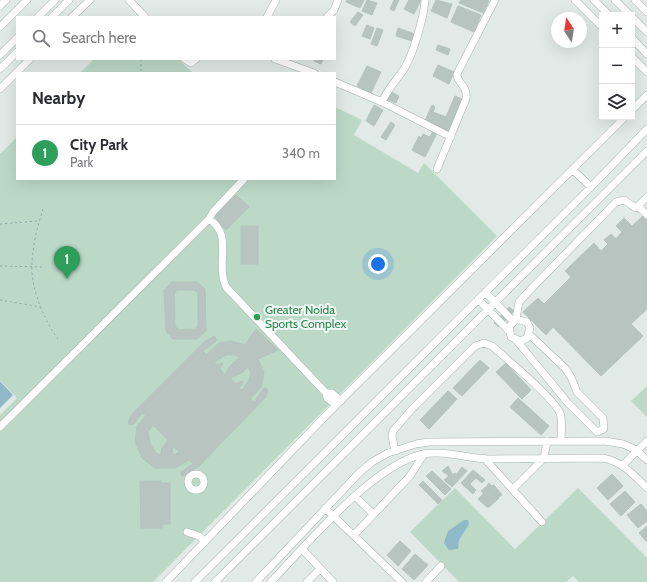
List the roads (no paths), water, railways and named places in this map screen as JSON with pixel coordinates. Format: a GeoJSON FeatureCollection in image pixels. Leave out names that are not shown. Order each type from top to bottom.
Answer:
{"type":"FeatureCollection","features":[{"type":"Feature","properties":{"kind":"street"},"geometry":{"type":"LineString","coordinates":[[0,6],[6,0]]}},
{"type":"Feature","properties":{"kind":"street"},"geometry":{"type":"LineString","coordinates":[[0,27],[27,0]]}},
{"type":"Feature","properties":{"kind":"street"},"geometry":{"type":"LineString","coordinates":[[39,16],[55,0]]}},
{"type":"Feature","properties":{"kind":"street"},"geometry":{"type":"LineString","coordinates":[[53,16],[69,0]]}},
{"type":"Feature","properties":{"kind":"street"},"geometry":{"type":"LineString","coordinates":[[73,16],[90,0]]}},
{"type":"Feature","properties":{"kind":"street"},"geometry":{"type":"LineString","coordinates":[[129,0],[144,16]]}},
{"type":"Feature","properties":{"kind":"street"},"geometry":{"type":"LineString","coordinates":[[268,16],[276,0]]}},
{"type":"Feature","properties":{"kind":"street"},"geometry":{"type":"LineString","coordinates":[[328,16],[334,10],[338,0]]}},
{"type":"Feature","properties":{"kind":"street"},"geometry":{"type":"LineString","coordinates":[[382,102],[389,87],[406,67],[412,51],[425,0]]}},
{"type":"Feature","properties":{"kind":"street"},"geometry":{"type":"LineString","coordinates":[[437,169],[467,94],[466,88],[458,78],[457,74],[495,0]]}},
{"type":"Feature","properties":{"kind":"street"},"geometry":{"type":"LineString","coordinates":[[575,0],[599,24]]}},
{"type":"Feature","properties":{"kind":"street"},"geometry":{"type":"LineString","coordinates":[[594,0],[606,12]]}},
{"type":"Feature","properties":{"kind":"street"},"geometry":{"type":"LineString","coordinates":[[615,0],[627,12]]}},
{"type":"Feature","properties":{"kind":"street"},"geometry":{"type":"LineString","coordinates":[[635,0],[647,12]]}},
{"type":"Feature","properties":{"kind":"street"},"geometry":{"type":"LineString","coordinates":[[635,20],[647,32]]}},
{"type":"Feature","properties":{"kind":"street"},"geometry":{"type":"LineString","coordinates":[[0,55],[16,39]]}},
{"type":"Feature","properties":{"kind":"street"},"geometry":{"type":"LineString","coordinates":[[635,41],[647,54]]}},
{"type":"Feature","properties":{"kind":"street"},"geometry":{"type":"LineString","coordinates":[[0,70],[16,53]]}},
{"type":"Feature","properties":{"kind":"street"},"geometry":{"type":"LineString","coordinates":[[17,72],[29,60]]}},
{"type":"Feature","properties":{"kind":"street"},"geometry":{"type":"LineString","coordinates":[[186,60],[191,63],[195,60]]}},
{"type":"Feature","properties":{"kind":"street"},"geometry":{"type":"LineString","coordinates":[[278,60],[311,72]]}},
{"type":"Feature","properties":{"kind":"street"},"geometry":{"type":"LineString","coordinates":[[635,60],[647,72]]}},
{"type":"Feature","properties":{"kind":"street"},"geometry":{"type":"LineString","coordinates":[[0,88],[16,73]]}},
{"type":"Feature","properties":{"kind":"street"},"geometry":{"type":"LineString","coordinates":[[336,82],[382,102],[451,137]]}},
{"type":"Feature","properties":{"kind":"street"},"geometry":{"type":"LineString","coordinates":[[635,107],[647,95]]}},
{"type":"Feature","properties":{"kind":"street"},"geometry":{"type":"LineString","coordinates":[[166,582],[338,403],[622,120]]}},
{"type":"Feature","properties":{"kind":"street"},"geometry":{"type":"LineString","coordinates":[[195,582],[591,187],[647,129]]}},
{"type":"Feature","properties":{"kind":"street"},"geometry":{"type":"LineString","coordinates":[[215,582],[647,151]]}},
{"type":"Feature","properties":{"kind":"street"},"geometry":{"type":"LineString","coordinates":[[573,170],[591,187]]}},
{"type":"Feature","properties":{"kind":"street"},"geometry":{"type":"LineString","coordinates":[[0,427],[209,219],[212,212],[243,180]]}},
{"type":"Feature","properties":{"kind":"street"},"geometry":{"type":"LineString","coordinates":[[508,330],[515,320],[519,302],[616,202],[624,200],[633,207],[638,206],[647,197]]}},
{"type":"Feature","properties":{"kind":"street"},"geometry":{"type":"LineString","coordinates":[[638,206],[647,215]]}},
{"type":"Feature","properties":{"kind":"street"},"geometry":{"type":"LineString","coordinates":[[209,219],[217,224],[222,232],[223,244],[221,273],[226,287],[326,393],[327,398],[338,403]]}},
{"type":"Feature","properties":{"kind":"street"},"geometry":{"type":"LineString","coordinates":[[478,299],[508,330],[511,337],[517,341],[566,400],[597,432],[604,429],[603,418],[577,392],[571,377],[565,368],[530,335],[530,328],[527,322],[515,320],[495,303],[485,292]]}},
{"type":"Feature","properties":{"kind":"street"},"geometry":{"type":"LineString","coordinates":[[517,341],[524,340],[530,335]]}},
{"type":"Feature","properties":{"kind":"street"},"geometry":{"type":"LineString","coordinates":[[395,451],[392,436],[411,410],[475,346],[484,343],[492,346],[546,396],[558,410],[561,415],[561,441]]}},
{"type":"Feature","properties":{"kind":"street"},"geometry":{"type":"LineString","coordinates":[[566,400],[577,392]]}},
{"type":"Feature","properties":{"kind":"street"},"geometry":{"type":"LineString","coordinates":[[622,466],[647,440]]}},
{"type":"Feature","properties":{"kind":"street"},"geometry":{"type":"LineString","coordinates":[[513,489],[544,458],[547,441]]}},
{"type":"Feature","properties":{"kind":"street"},"geometry":{"type":"LineString","coordinates":[[256,582],[360,472],[372,462],[395,451],[429,442],[592,441],[623,444],[636,450],[647,460]]}},
{"type":"Feature","properties":{"kind":"street"},"geometry":{"type":"LineString","coordinates":[[271,582],[302,549],[374,480],[396,464],[424,454],[437,453],[486,459],[603,458],[613,460],[622,466],[647,488]]}},
{"type":"Feature","properties":{"kind":"street"},"geometry":{"type":"LineString","coordinates":[[354,535],[416,468],[424,454]]}},
{"type":"Feature","properties":{"kind":"street"},"geometry":{"type":"LineString","coordinates":[[486,459],[542,522]]}},
{"type":"Feature","properties":{"kind":"street"},"geometry":{"type":"LineString","coordinates":[[356,496],[374,514]]}},
{"type":"Feature","properties":{"kind":"street"},"geometry":{"type":"LineString","coordinates":[[325,508],[402,582]]}},
{"type":"Feature","properties":{"kind":"street"},"geometry":{"type":"LineString","coordinates":[[187,532],[199,536],[205,542]]}},
{"type":"Feature","properties":{"kind":"street"},"geometry":{"type":"LineString","coordinates":[[302,549],[333,582]]}},
{"type":"Feature","properties":{"kind":"street"},"geometry":{"type":"LineString","coordinates":[[426,582],[441,566]]}},
{"type":"Feature","properties":{"kind":"street"},"geometry":{"type":"LineString","coordinates":[[307,582],[320,569]]}},
{"type":"Feature","properties":{"kind":"water"},"geometry":{"type":"Polygon","coordinates":[[[0,381],[13,395],[0,408],[0,381]]]}},
{"type":"Feature","properties":{"kind":"water"},"geometry":{"type":"Polygon","coordinates":[[[464,520],[468,520],[469,524],[459,540],[458,549],[449,550],[444,543],[448,531],[464,520]]]}},
{"type":"Feature","properties":{"kind":"place","name":"City Park"},"geometry":{"type":"Point","coordinates":[67,279]}},
{"type":"Feature","properties":{"kind":"place","name":"Greater Noida Sports Complex"},"geometry":{"type":"Point","coordinates":[257,317]}}]}
